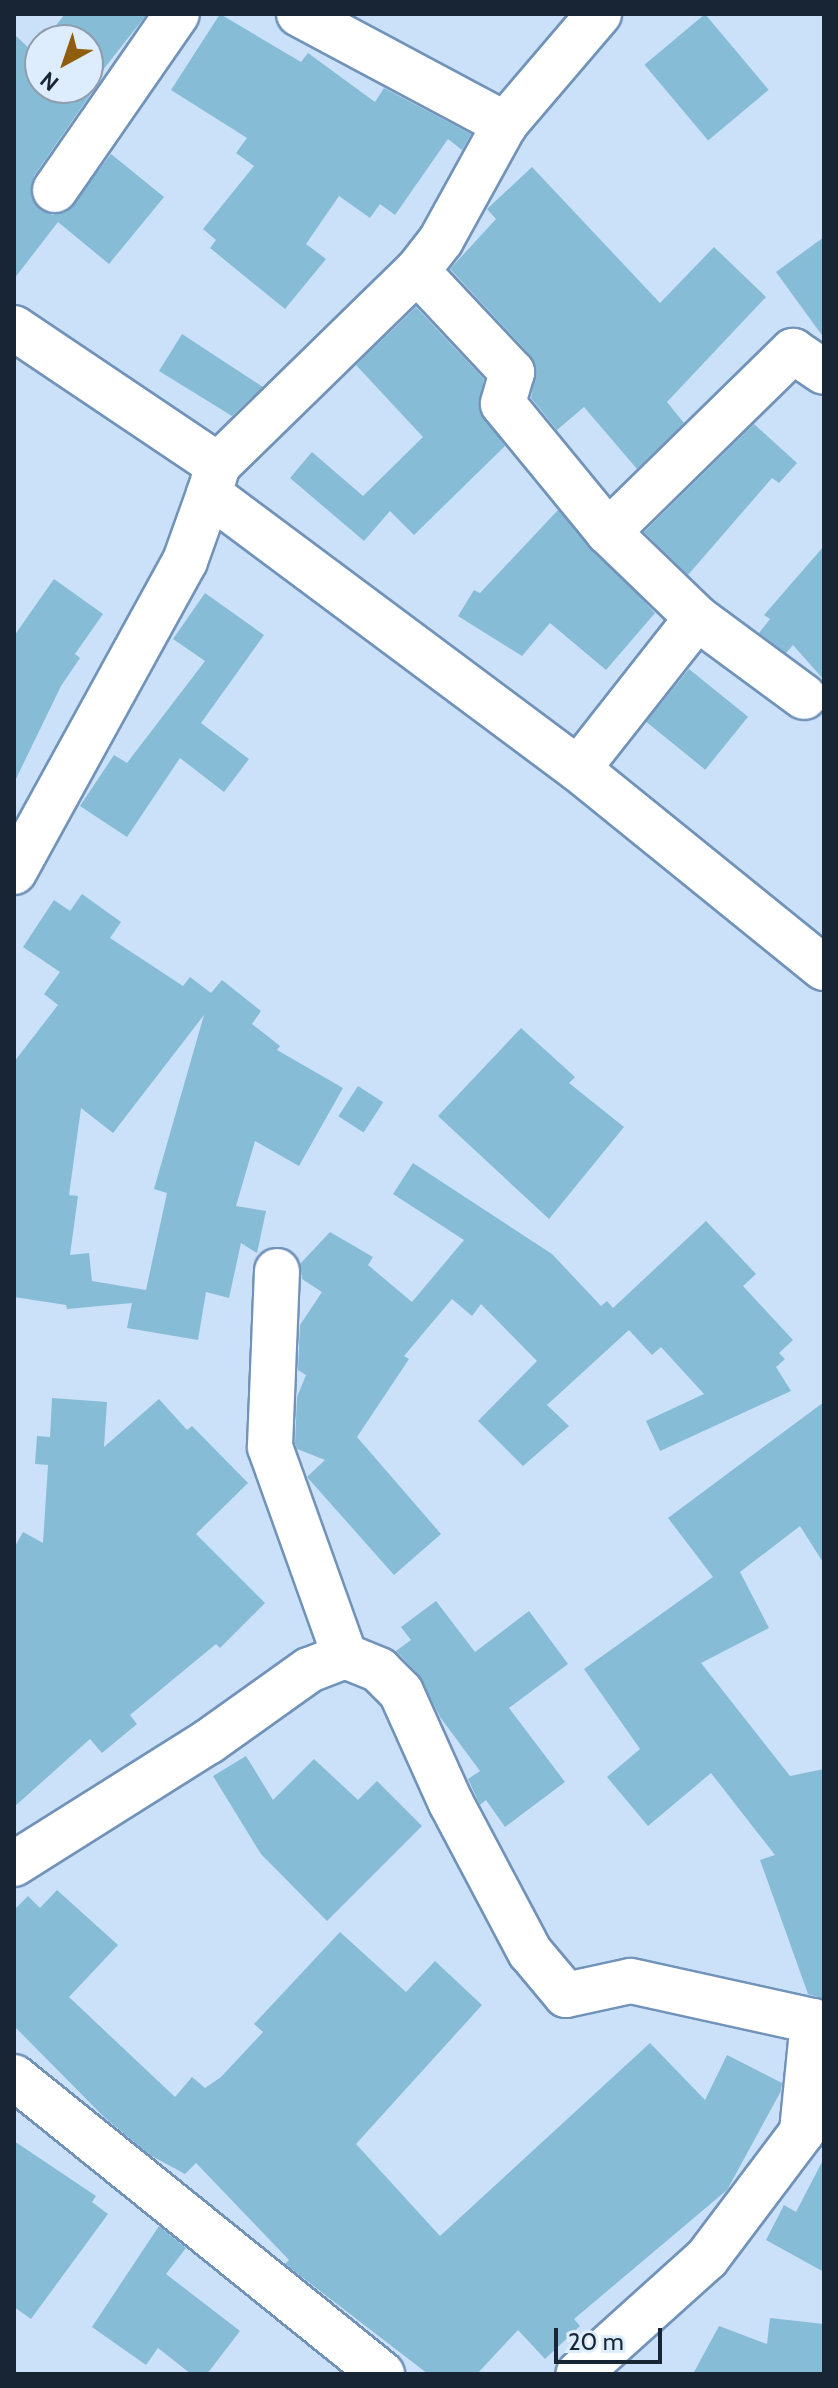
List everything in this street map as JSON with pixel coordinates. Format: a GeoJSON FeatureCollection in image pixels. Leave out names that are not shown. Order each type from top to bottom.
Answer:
{"type":"FeatureCollection","features":[{"type":"Feature","properties":{"kind":"street"},"geometry":{"type":"LineString","coordinates":[[55,190],[177,14]]}},
{"type":"Feature","properties":{"kind":"street"},"geometry":{"type":"LineString","coordinates":[[299,14],[505,124]]}},
{"type":"Feature","properties":{"kind":"street"},"geometry":{"type":"LineString","coordinates":[[14,872],[185,561],[214,480],[417,271],[441,240],[505,124],[599,14]]}},
{"type":"Feature","properties":{"kind":"street"},"geometry":{"type":"LineString","coordinates":[[417,271],[512,372],[503,404],[608,532],[697,618],[804,697]]}},
{"type":"Feature","properties":{"kind":"street"},"geometry":{"type":"LineString","coordinates":[[14,328],[214,480],[824,968]]}},
{"type":"Feature","properties":{"kind":"street"},"geometry":{"type":"LineString","coordinates":[[608,532],[793,351],[824,372]]}},
{"type":"Feature","properties":{"kind":"street"},"geometry":{"type":"LineString","coordinates":[[578,769],[697,618]]}},
{"type":"Feature","properties":{"kind":"street"},"geometry":{"type":"LineString","coordinates":[[277,1271],[270,1447],[345,1656]]}},
{"type":"Feature","properties":{"kind":"street"},"geometry":{"type":"LineString","coordinates":[[14,1864],[208,1742],[309,1670],[345,1656],[379,1670],[401,1692],[451,1803],[530,1952],[566,1995],[631,1981],[818,2021],[802,2132],[707,2258],[578,2374]]}},
{"type":"Feature","properties":{"kind":"street"},"geometry":{"type":"LineString","coordinates":[[14,2077],[382,2374]]}},
{"type":"Feature","properties":{"kind":"building"},"geometry":{"type":"Polygon","coordinates":[[[65,14],[147,14],[104,69],[104,24],[57,24],[65,14]]]}},
{"type":"Feature","properties":{"kind":"building"},"geometry":{"type":"Polygon","coordinates":[[[220,14],[301,62],[308,53],[375,102],[384,88],[471,134],[462,150],[448,139],[395,215],[380,204],[370,218],[339,196],[306,244],[326,259],[285,309],[210,248],[216,240],[203,229],[254,166],[236,153],[247,138],[171,90],[220,14]]]}},
{"type":"Feature","properties":{"kind":"building"},"geometry":{"type":"Polygon","coordinates":[[[705,14],[769,90],[708,141],[644,65],[705,14]]]}},
{"type":"Feature","properties":{"kind":"building"},"geometry":{"type":"Polygon","coordinates":[[[14,34],[24,43],[24,104],[84,104],[34,176],[33,201],[52,215],[66,212],[111,154],[164,197],[109,264],[58,222],[14,279],[14,34]]]}},
{"type":"Feature","properties":{"kind":"building"},"geometry":{"type":"Polygon","coordinates":[[[532,167],[660,303],[714,247],[766,297],[667,402],[684,423],[637,469],[584,407],[557,430],[531,398],[536,367],[531,356],[450,269],[496,219],[487,209],[532,167]]]}},
{"type":"Feature","properties":{"kind":"building"},"geometry":{"type":"Polygon","coordinates":[[[824,237],[824,338],[776,272],[824,237]]]}},
{"type":"Feature","properties":{"kind":"building"},"geometry":{"type":"Polygon","coordinates":[[[416,307],[484,379],[479,410],[505,446],[414,535],[390,511],[364,541],[290,478],[312,452],[363,496],[423,437],[356,365],[416,307]]]}},
{"type":"Feature","properties":{"kind":"building"},"geometry":{"type":"Polygon","coordinates":[[[182,334],[263,387],[232,416],[159,371],[182,334]]]}},
{"type":"Feature","properties":{"kind":"building"},"geometry":{"type":"Polygon","coordinates":[[[754,424],[797,463],[779,483],[772,478],[688,575],[644,532],[754,424]]]}},
{"type":"Feature","properties":{"kind":"building"},"geometry":{"type":"Polygon","coordinates":[[[558,510],[655,613],[606,670],[550,623],[522,656],[458,616],[474,590],[480,593],[558,510]]]}},
{"type":"Feature","properties":{"kind":"building"},"geometry":{"type":"Polygon","coordinates":[[[824,546],[824,680],[793,645],[786,653],[759,633],[770,619],[764,615],[824,546]]]}},
{"type":"Feature","properties":{"kind":"building"},"geometry":{"type":"Polygon","coordinates":[[[54,579],[103,614],[75,654],[80,658],[61,686],[14,783],[14,636],[54,579]]]}},
{"type":"Feature","properties":{"kind":"building"},"geometry":{"type":"Polygon","coordinates":[[[205,593],[264,635],[201,723],[249,759],[224,792],[180,758],[127,837],[80,806],[114,755],[127,763],[205,661],[173,639],[205,593]]]}},
{"type":"Feature","properties":{"kind":"building"},"geometry":{"type":"Polygon","coordinates":[[[689,669],[748,717],[705,770],[646,722],[689,669]]]}},
{"type":"Feature","properties":{"kind":"building"},"geometry":{"type":"Polygon","coordinates":[[[82,894],[121,922],[110,938],[183,986],[190,977],[211,993],[222,980],[261,1011],[252,1024],[280,1046],[277,1050],[343,1088],[299,1166],[255,1141],[236,1206],[266,1211],[257,1253],[241,1243],[229,1298],[206,1292],[198,1340],[127,1328],[132,1303],[67,1309],[66,1305],[14,1297],[14,1062],[58,1005],[44,994],[60,972],[23,947],[54,900],[70,911],[82,894]],[[204,1015],[113,1133],[81,1108],[69,1195],[78,1196],[70,1255],[89,1253],[92,1281],[146,1290],[167,1193],[154,1189],[204,1015]]]}},
{"type":"Feature","properties":{"kind":"building"},"geometry":{"type":"Polygon","coordinates":[[[521,1028],[575,1077],[569,1083],[624,1127],[549,1219],[438,1116],[521,1028]]]}},
{"type":"Feature","properties":{"kind":"building"},"geometry":{"type":"Polygon","coordinates":[[[358,1086],[383,1102],[364,1133],[338,1116],[358,1086]]]}},
{"type":"Feature","properties":{"kind":"building"},"geometry":{"type":"Polygon","coordinates":[[[413,1163],[552,1254],[601,1306],[607,1301],[613,1308],[706,1221],[756,1274],[743,1286],[793,1340],[779,1353],[785,1359],[776,1367],[791,1391],[660,1451],[646,1421],[704,1394],[661,1347],[652,1355],[629,1330],[547,1405],[569,1426],[523,1466],[478,1421],[537,1361],[481,1304],[472,1316],[452,1299],[404,1356],[409,1359],[357,1437],[441,1534],[394,1575],[307,1477],[325,1460],[297,1449],[295,1443],[297,1397],[306,1375],[298,1370],[300,1325],[322,1292],[302,1279],[300,1264],[330,1232],[373,1257],[368,1265],[412,1302],[464,1240],[393,1194],[413,1163]]]}},
{"type":"Feature","properties":{"kind":"building"},"geometry":{"type":"Polygon","coordinates":[[[52,1398],[107,1402],[104,1447],[159,1399],[187,1430],[192,1426],[248,1483],[196,1534],[265,1603],[220,1648],[216,1644],[130,1715],[137,1724],[102,1753],[90,1739],[14,1807],[14,1548],[23,1532],[43,1543],[48,1465],[35,1464],[37,1436],[50,1437],[52,1398]]]}},
{"type":"Feature","properties":{"kind":"building"},"geometry":{"type":"Polygon","coordinates":[[[824,1402],[824,1564],[800,1526],[740,1572],[769,1628],[701,1663],[790,1776],[824,1769],[824,1999],[808,1994],[760,1860],[775,1855],[711,1773],[648,1826],[607,1777],[640,1749],[584,1669],[713,1577],[668,1518],[824,1402]]]}},
{"type":"Feature","properties":{"kind":"building"},"geometry":{"type":"Polygon","coordinates":[[[436,1601],[475,1652],[529,1611],[568,1664],[509,1708],[565,1782],[505,1827],[486,1800],[480,1805],[468,1779],[480,1771],[440,1717],[419,1675],[396,1651],[411,1640],[401,1627],[436,1601]]]}},
{"type":"Feature","properties":{"kind":"building"},"geometry":{"type":"Polygon","coordinates":[[[246,1756],[273,1800],[314,1759],[358,1800],[377,1781],[422,1826],[327,1921],[261,1854],[213,1776],[246,1756]]]}},
{"type":"Feature","properties":{"kind":"building"},"geometry":{"type":"Polygon","coordinates":[[[57,1890],[118,1945],[69,1997],[175,2097],[192,2077],[205,2088],[221,2077],[263,2032],[254,2024],[340,1932],[406,1992],[435,1961],[482,2005],[356,2144],[440,2236],[650,2043],[705,2100],[727,2055],[782,2083],[781,2091],[727,2190],[574,2319],[580,2326],[545,2359],[518,2330],[477,2374],[428,2374],[285,2264],[289,2260],[196,2163],[185,2174],[150,2155],[104,2117],[14,2026],[14,1910],[28,1896],[40,1908],[57,1890]]]}},
{"type":"Feature","properties":{"kind":"building"},"geometry":{"type":"Polygon","coordinates":[[[14,2141],[96,2196],[92,2202],[108,2214],[31,2319],[14,2307],[14,2141]]]}},
{"type":"Feature","properties":{"kind":"building"},"geometry":{"type":"Polygon","coordinates":[[[824,2158],[824,2272],[766,2240],[784,2205],[796,2212],[824,2158]]]}},
{"type":"Feature","properties":{"kind":"building"},"geometry":{"type":"Polygon","coordinates":[[[159,2226],[186,2248],[166,2274],[240,2331],[207,2374],[191,2374],[158,2348],[146,2365],[92,2327],[159,2226]]]}},
{"type":"Feature","properties":{"kind":"building"},"geometry":{"type":"Polygon","coordinates":[[[770,2318],[824,2324],[824,2374],[693,2374],[719,2326],[767,2344],[770,2318]]]}}]}
